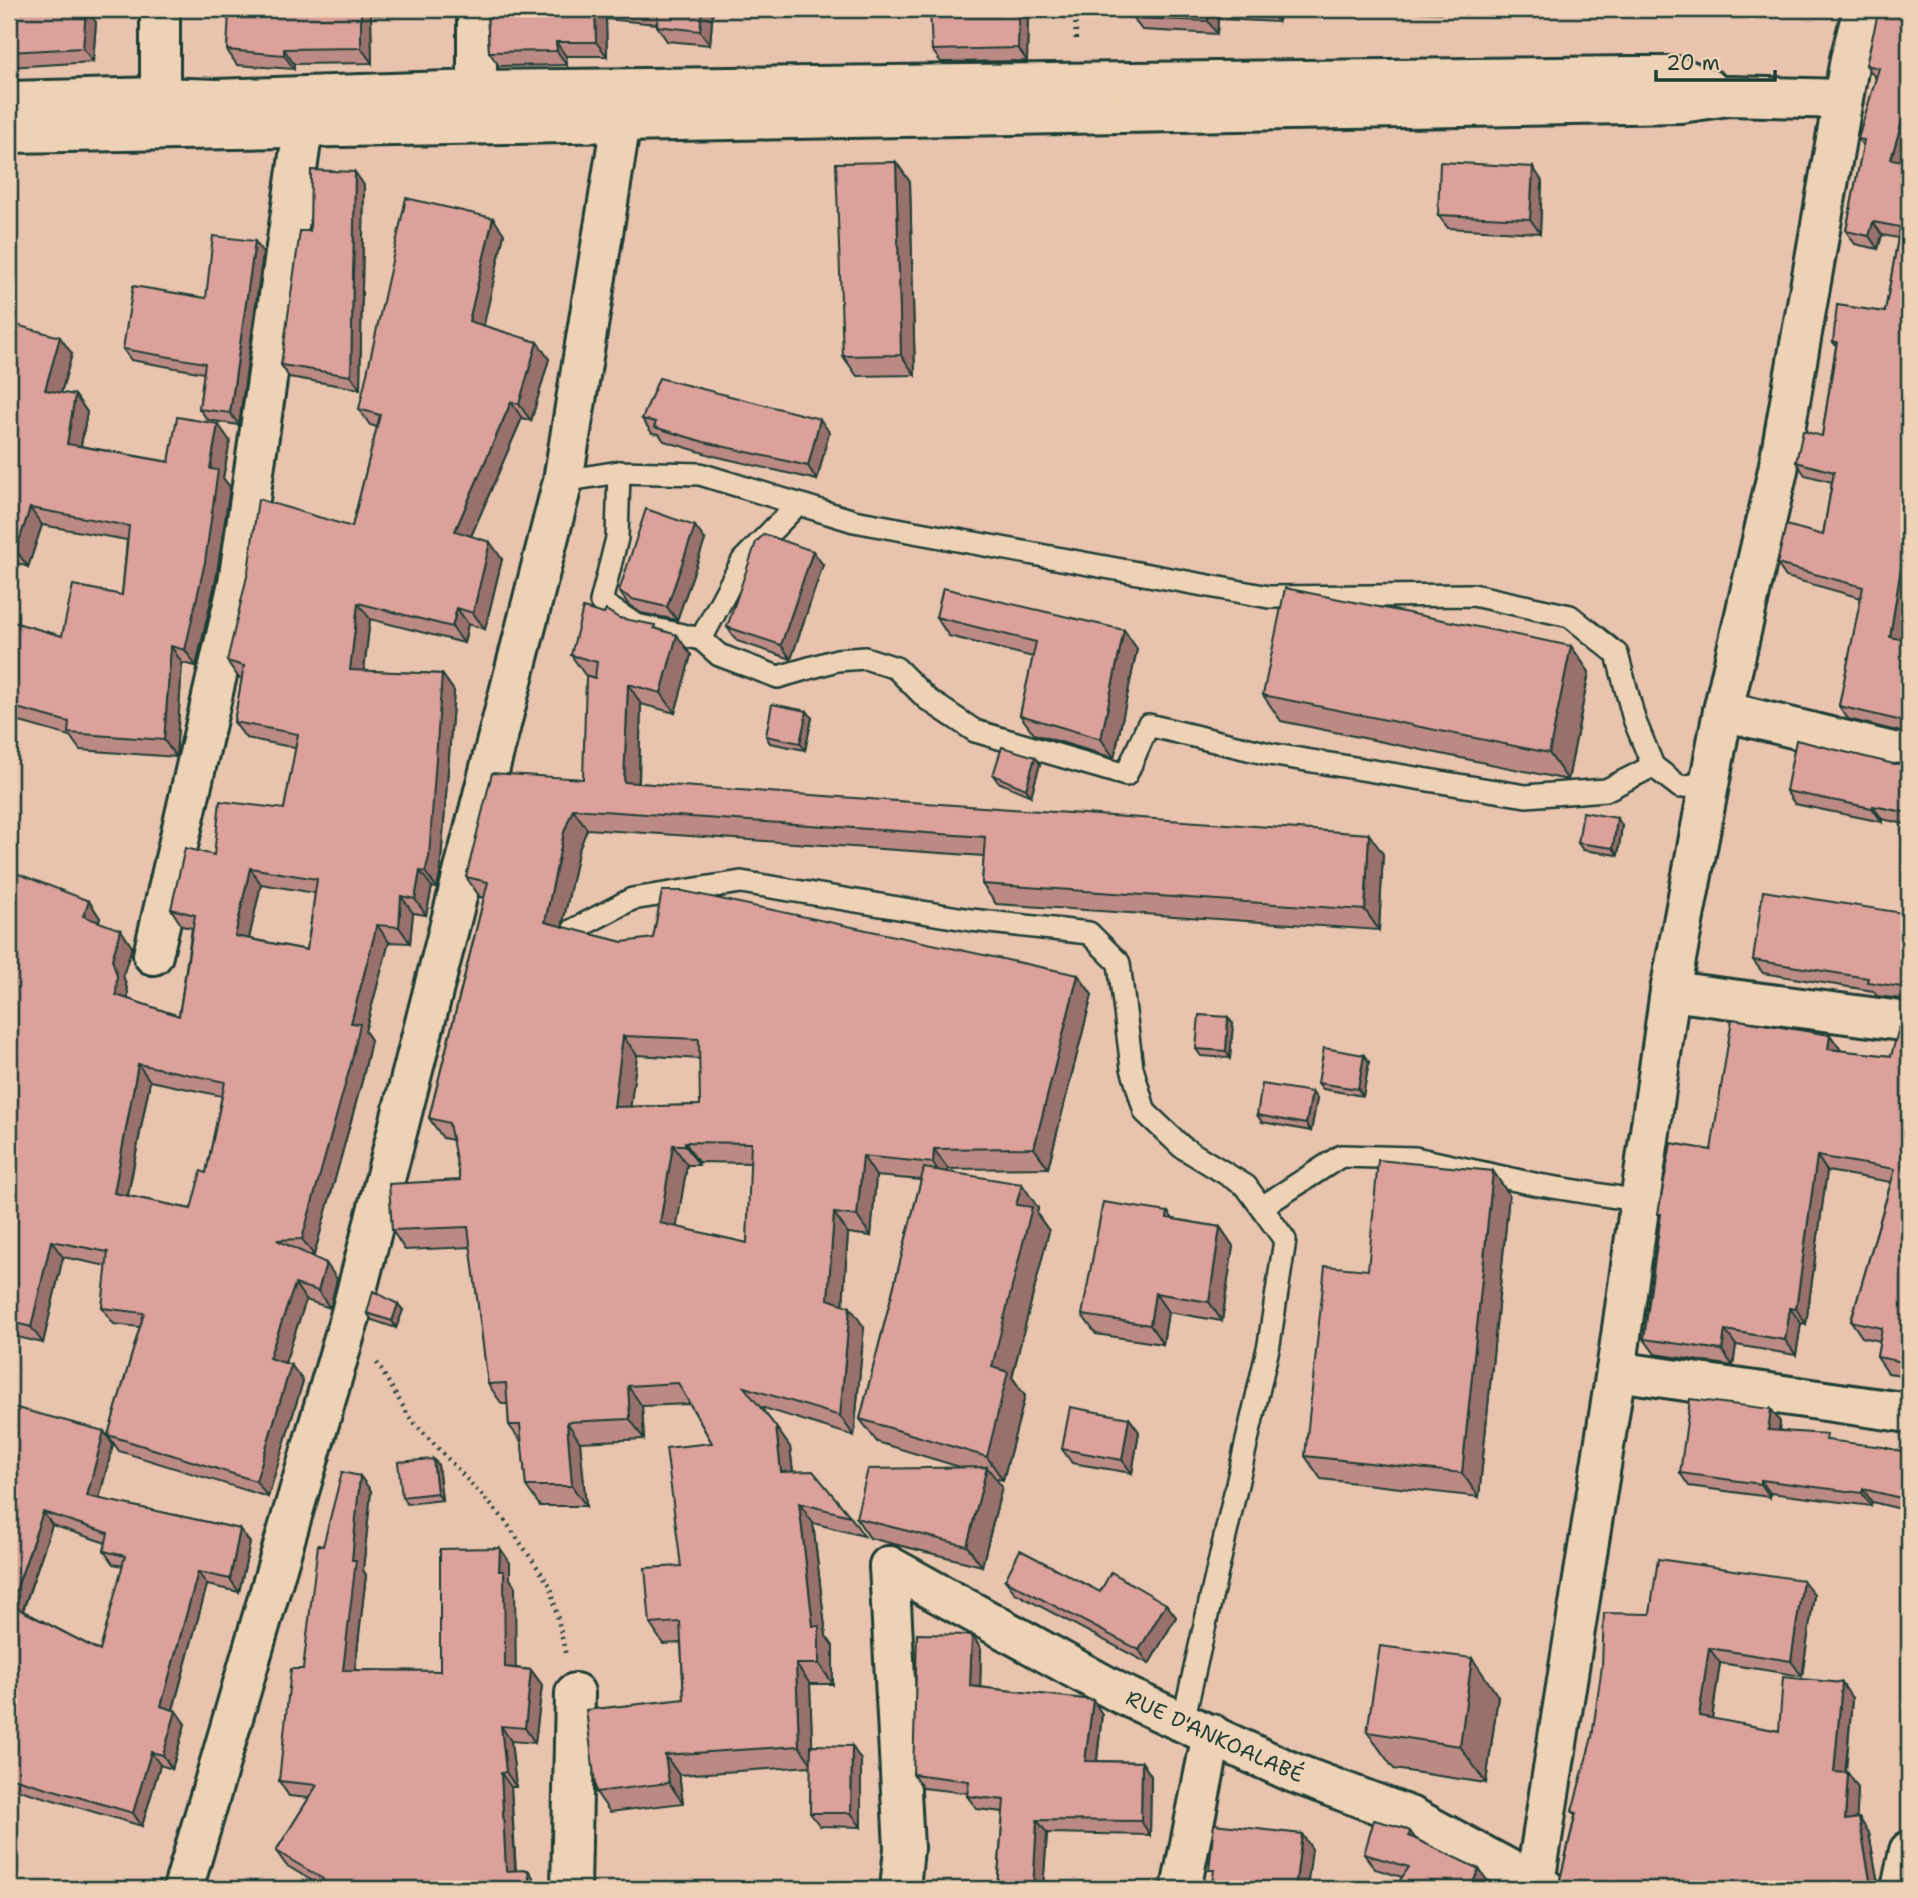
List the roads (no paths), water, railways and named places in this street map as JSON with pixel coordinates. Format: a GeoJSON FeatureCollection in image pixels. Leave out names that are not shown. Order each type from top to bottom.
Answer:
{"type":"FeatureCollection","features":[{"type":"Feature","properties":{"kind":"street"},"geometry":{"type":"LineString","coordinates":[[160,9],[160,97]]}},
{"type":"Feature","properties":{"kind":"street"},"geometry":{"type":"LineString","coordinates":[[477,9],[477,90]]}},
{"type":"Feature","properties":{"kind":"street"},"geometry":{"type":"LineString","coordinates":[[1538,1887],[1670,991],[1723,711],[1778,470],[1843,99],[1863,9]]}},
{"type":"Feature","properties":{"kind":"street"},"geometry":{"type":"LineString","coordinates":[[9,133],[477,90],[1433,93],[1681,103],[1728,96],[1843,99]]}},
{"type":"Feature","properties":{"kind":"street"},"geometry":{"type":"LineString","coordinates":[[9,101],[160,97],[217,114],[303,128],[621,122],[1433,93]]}},
{"type":"Feature","properties":{"kind":"street"},"geometry":{"type":"LineString","coordinates":[[183,1889],[350,1317],[563,481],[621,122]]}},
{"type":"Feature","properties":{"kind":"street"},"geometry":{"type":"LineString","coordinates":[[153,955],[239,583],[303,128]]}},
{"type":"Feature","properties":{"kind":"street"},"geometry":{"type":"LineString","coordinates":[[1723,711],[1909,756]]}},
{"type":"Feature","properties":{"kind":"street"},"geometry":{"type":"LineString","coordinates":[[1670,991],[1909,1022]]}},
{"type":"Feature","properties":{"kind":"street"},"geometry":{"type":"LineString","coordinates":[[1616,1371],[1909,1413]]}},
{"type":"Feature","properties":{"kind":"street","name":"RUE D'ANKOALABÉ"},"geometry":{"type":"LineString","coordinates":[[900,1889],[904,1849],[889,1566],[1119,1693],[1294,1773],[1412,1817],[1538,1887]]}},
{"type":"Feature","properties":{"kind":"street"},"geometry":{"type":"LineString","coordinates":[[571,1889],[575,1693]]}},
{"type":"Feature","properties":{"kind":"street"},"geometry":{"type":"LineString","coordinates":[[1181,1889],[1197,1728]]}},
{"type":"Feature","properties":{"kind":"street"},"geometry":{"type":"LineString","coordinates":[[1901,1889],[1909,1851]]}},
{"type":"Feature","properties":{"kind":"lane"},"geometry":{"type":"LineString","coordinates":[[620,472],[617,538],[601,602],[636,625],[701,639],[719,655],[778,677],[846,659],[865,658],[896,668],[927,699],[975,731],[1126,775],[1148,725],[1269,754],[1527,796],[1606,790],[1653,766]]}},
{"type":"Feature","properties":{"kind":"lane"},"geometry":{"type":"LineString","coordinates":[[563,481],[620,472],[700,474],[855,521],[1269,597],[1473,595],[1570,616],[1617,654],[1634,719],[1653,766],[1680,787],[1711,782]]}},
{"type":"Feature","properties":{"kind":"lane"},"geometry":{"type":"LineString","coordinates":[[701,639],[743,560],[798,504]]}},
{"type":"Feature","properties":{"kind":"lane"},"geometry":{"type":"LineString","coordinates":[[573,930],[632,899],[741,882],[971,920],[1089,933],[1119,963],[1132,1068],[1144,1112],[1182,1147],[1246,1186],[1285,1240],[1269,1344],[1197,1728]]}},
{"type":"Feature","properties":{"kind":"lane"},"geometry":{"type":"LineString","coordinates":[[1262,1207],[1341,1156],[1415,1158],[1539,1185],[1641,1201]]}}]}
